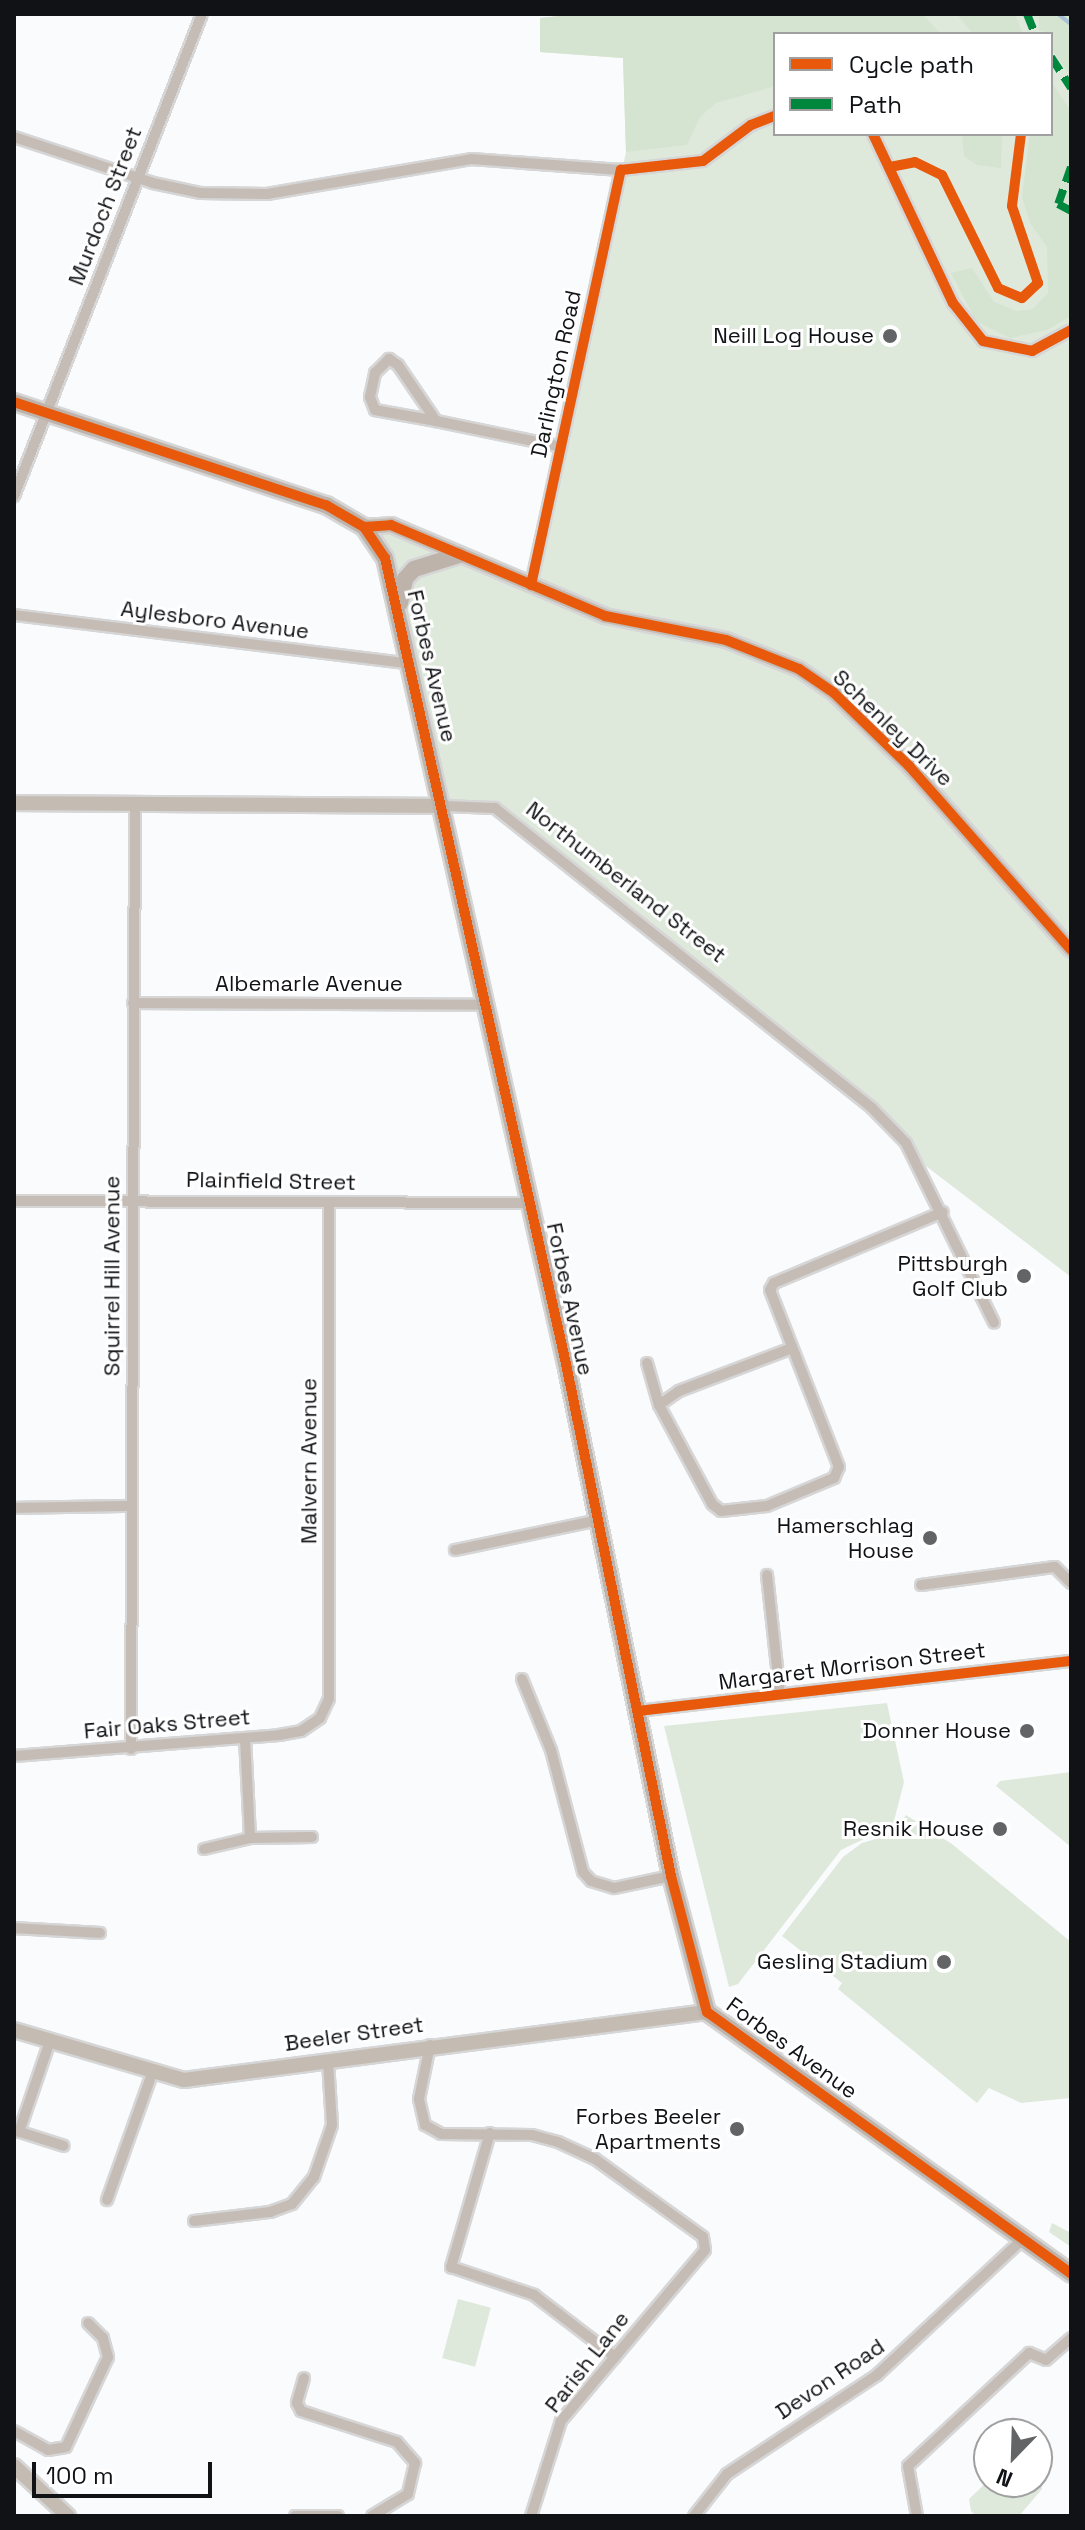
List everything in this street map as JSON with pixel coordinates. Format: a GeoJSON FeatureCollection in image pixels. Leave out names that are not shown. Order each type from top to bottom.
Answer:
{"type":"FeatureCollection","features":[{"type":"Feature","properties":{"kind":"main road","name":"Forbes Avenue"},"geometry":{"type":"LineString","coordinates":[[14,402],[326,505],[364,527],[385,558],[444,806],[484,1005],[598,1520],[671,1876],[707,2012],[1071,2274]]}},
{"type":"Feature","properties":{"kind":"main road"},"geometry":{"type":"LineString","coordinates":[[399,608],[405,579],[414,569],[459,555]]}},
{"type":"Feature","properties":{"kind":"street","name":"Murdoch Street"},"geometry":{"type":"LineString","coordinates":[[14,496],[202,14]]}},
{"type":"Feature","properties":{"kind":"street"},"geometry":{"type":"LineString","coordinates":[[14,137],[138,177],[201,193],[267,194],[471,159],[621,170],[703,161],[751,125],[773,117]]}},
{"type":"Feature","properties":{"kind":"street"},"geometry":{"type":"LineString","coordinates":[[874,136],[953,303],[983,341],[1032,351],[1071,330]]}},
{"type":"Feature","properties":{"kind":"street","name":"Darlington Road"},"geometry":{"type":"LineString","coordinates":[[531,585],[621,170]]}},
{"type":"Feature","properties":{"kind":"street"},"geometry":{"type":"LineString","coordinates":[[436,421],[398,365],[389,359],[381,363],[370,397],[375,410],[561,447]]}},
{"type":"Feature","properties":{"kind":"street","name":"Schenley Drive"},"geometry":{"type":"LineString","coordinates":[[364,527],[391,525],[605,616],[726,640],[799,669],[834,693],[909,766],[1071,950]]}},
{"type":"Feature","properties":{"kind":"street","name":"Aylesboro Avenue"},"geometry":{"type":"LineString","coordinates":[[14,615],[411,664]]}},
{"type":"Feature","properties":{"kind":"street","name":"Northumberland Street"},"geometry":{"type":"LineString","coordinates":[[14,803],[495,808],[842,1082],[906,1143],[943,1212],[994,1323]]}},
{"type":"Feature","properties":{"kind":"street","name":"Squirrel Hill Avenue"},"geometry":{"type":"LineString","coordinates":[[131,1749],[135,804]]}},
{"type":"Feature","properties":{"kind":"street","name":"Albemarle Avenue"},"geometry":{"type":"LineString","coordinates":[[133,1003],[484,1005]]}},
{"type":"Feature","properties":{"kind":"street","name":"Plainfield Street"},"geometry":{"type":"LineString","coordinates":[[14,1201],[132,1199],[528,1203]]}},
{"type":"Feature","properties":{"kind":"street","name":"Malvern Avenue"},"geometry":{"type":"LineString","coordinates":[[320,1718],[329,1699],[329,1203]]}},
{"type":"Feature","properties":{"kind":"street"},"geometry":{"type":"LineString","coordinates":[[647,1363],[659,1405],[712,1504],[721,1511],[767,1506],[834,1478],[839,1467],[771,1299],[774,1283],[943,1212]]}},
{"type":"Feature","properties":{"kind":"street"},"geometry":{"type":"LineString","coordinates":[[659,1405],[679,1391],[792,1348]]}},
{"type":"Feature","properties":{"kind":"street"},"geometry":{"type":"LineString","coordinates":[[14,1508],[132,1506]]}},
{"type":"Feature","properties":{"kind":"street"},"geometry":{"type":"LineString","coordinates":[[455,1550],[598,1520]]}},
{"type":"Feature","properties":{"kind":"street"},"geometry":{"type":"LineString","coordinates":[[921,1585],[1055,1567],[1071,1583]]}},
{"type":"Feature","properties":{"kind":"street"},"geometry":{"type":"LineString","coordinates":[[767,1575],[780,1694]]}},
{"type":"Feature","properties":{"kind":"street","name":"Margaret Morrison Street"},"geometry":{"type":"LineString","coordinates":[[638,1711],[1071,1661]]}},
{"type":"Feature","properties":{"kind":"street"},"geometry":{"type":"LineString","coordinates":[[522,1679],[551,1750],[583,1872],[591,1881],[614,1888],[671,1876]]}},
{"type":"Feature","properties":{"kind":"street","name":"Fair Oaks Street"},"geometry":{"type":"LineString","coordinates":[[14,1756],[245,1738],[301,1731],[320,1718]]}},
{"type":"Feature","properties":{"kind":"street"},"geometry":{"type":"LineString","coordinates":[[245,1738],[250,1838]]}},
{"type":"Feature","properties":{"kind":"street"},"geometry":{"type":"LineString","coordinates":[[204,1849],[250,1838],[312,1837]]}},
{"type":"Feature","properties":{"kind":"street"},"geometry":{"type":"LineString","coordinates":[[14,1928],[100,1933]]}},
{"type":"Feature","properties":{"kind":"street","name":"Beeler Street"},"geometry":{"type":"LineString","coordinates":[[14,2030],[184,2080],[430,2045],[707,2012]]}},
{"type":"Feature","properties":{"kind":"street"},"geometry":{"type":"LineString","coordinates":[[50,2041],[16,2131],[64,2146]]}},
{"type":"Feature","properties":{"kind":"street"},"geometry":{"type":"LineString","coordinates":[[430,2045],[419,2099],[425,2125],[441,2134],[490,2133],[451,2267],[534,2295],[615,2357]]}},
{"type":"Feature","properties":{"kind":"street"},"geometry":{"type":"LineString","coordinates":[[194,2221],[270,2212],[292,2204],[314,2177],[332,2125],[328,2061]]}},
{"type":"Feature","properties":{"kind":"street"},"geometry":{"type":"LineString","coordinates":[[107,2200],[153,2071]]}},
{"type":"Feature","properties":{"kind":"street","name":"Parish Lane"},"geometry":{"type":"LineString","coordinates":[[490,2133],[532,2135],[595,2159],[703,2237],[705,2250],[561,2421],[531,2516]]}},
{"type":"Feature","properties":{"kind":"street","name":"Devon Road"},"geometry":{"type":"LineString","coordinates":[[694,2516],[727,2474],[877,2375],[1023,2239]]}},
{"type":"Feature","properties":{"kind":"street"},"geometry":{"type":"LineString","coordinates":[[14,2431],[48,2450],[66,2447],[108,2357],[103,2338],[88,2323]]}},
{"type":"Feature","properties":{"kind":"street"},"geometry":{"type":"LineString","coordinates":[[917,2516],[908,2466],[1029,2353],[1046,2360],[1071,2338]]}},
{"type":"Feature","properties":{"kind":"street"},"geometry":{"type":"LineString","coordinates":[[304,2378],[297,2395],[301,2411],[397,2442],[415,2463],[408,2494],[372,2516]]}},
{"type":"Feature","properties":{"kind":"street"},"geometry":{"type":"LineString","coordinates":[[14,2466],[68,2516]]}},
{"type":"Feature","properties":{"kind":"street"},"geometry":{"type":"LineString","coordinates":[[295,2516],[338,2516]]}},
{"type":"Feature","properties":{"kind":"shaded area"},"geometry":{"type":"Polygon","coordinates":[[[579,14],[1071,14],[1071,1277],[905,1150],[853,1092],[496,808],[444,806],[392,577],[364,527],[384,523],[530,585],[626,152],[623,58],[540,52],[540,18],[579,14]]]}},
{"type":"Feature","properties":{"kind":"shaded area"},"geometry":{"type":"Polygon","coordinates":[[[887,1703],[904,1782],[893,1825],[841,1850],[738,1984],[729,1987],[664,1726],[887,1703]]]}},
{"type":"Feature","properties":{"kind":"shaded area"},"geometry":{"type":"Polygon","coordinates":[[[1071,1772],[1071,1847],[996,1786],[1000,1781],[1071,1772]]]}},
{"type":"Feature","properties":{"kind":"shaded area","name":"Gesling Stadium"},"geometry":{"type":"Polygon","coordinates":[[[906,1815],[952,1844],[1071,1942],[1071,2098],[1021,2103],[989,2088],[977,2103],[838,1989],[842,1983],[782,1936],[843,1857],[862,1843],[893,1834],[906,1815]]]}},
{"type":"Feature","properties":{"kind":"shaded area"},"geometry":{"type":"Polygon","coordinates":[[[1052,2223],[1071,2233],[1071,2247],[1049,2232],[1052,2223]]]}},
{"type":"Feature","properties":{"kind":"shaded area"},"geometry":{"type":"Polygon","coordinates":[[[458,2299],[491,2308],[475,2367],[442,2358],[458,2299]]]}},
{"type":"Feature","properties":{"kind":"shaded area"},"geometry":{"type":"Polygon","coordinates":[[[973,2495],[973,2498],[1034,2498],[1019,2516],[976,2516],[971,2511],[969,2499],[973,2495]]]}},
{"type":"Feature","properties":{"kind":"green space"},"geometry":{"type":"Polygon","coordinates":[[[579,14],[922,14],[939,32],[773,32],[773,87],[716,103],[700,117],[687,145],[626,152],[623,58],[540,52],[540,18],[579,14]]]}},
{"type":"Feature","properties":{"kind":"green space"},"geometry":{"type":"Polygon","coordinates":[[[957,14],[1015,14],[1022,32],[971,32],[957,14]]]}},
{"type":"Feature","properties":{"kind":"green space"},"geometry":{"type":"Polygon","coordinates":[[[1039,14],[1071,14],[1071,77],[1053,51],[1053,32],[1039,30],[1039,14]]]}},
{"type":"Feature","properties":{"kind":"green space"},"geometry":{"type":"Polygon","coordinates":[[[1053,85],[1071,111],[1071,316],[1047,330],[1010,338],[976,321],[951,273],[972,268],[994,302],[1017,311],[1033,309],[1048,293],[1047,247],[1030,223],[1022,197],[1030,136],[1053,136],[1053,85]]]}},
{"type":"Feature","properties":{"kind":"green space"},"geometry":{"type":"Polygon","coordinates":[[[962,136],[1002,136],[1001,168],[977,165],[964,156],[962,136]]]}},
{"type":"Feature","properties":{"kind":"waterway"},"geometry":{"type":"LineString","coordinates":[[1058,14],[1071,24]]}},
{"type":"Feature","properties":{"kind":"marked path"},"geometry":{"type":"LineString","coordinates":[[1027,14],[1034,32]]}},
{"type":"Feature","properties":{"kind":"marked path"},"geometry":{"type":"LineString","coordinates":[[1053,60],[1071,88]]}},
{"type":"Feature","properties":{"kind":"marked path"},"geometry":{"type":"LineString","coordinates":[[1071,167],[1058,204],[1071,211]]}},
{"type":"Feature","properties":{"kind":"cycle path"},"geometry":{"type":"LineString","coordinates":[[531,585],[621,170],[703,161],[751,125],[773,117]]}},
{"type":"Feature","properties":{"kind":"cycle path"},"geometry":{"type":"LineString","coordinates":[[874,136],[953,303],[983,341],[1032,351],[1071,330]]}},
{"type":"Feature","properties":{"kind":"cycle path"},"geometry":{"type":"LineString","coordinates":[[890,167],[915,162],[942,175],[998,288],[1022,298],[1038,283],[1012,206],[1021,136]]}},
{"type":"Feature","properties":{"kind":"cycle path"},"geometry":{"type":"LineString","coordinates":[[14,402],[326,505],[364,527],[385,558],[566,1364],[671,1876],[707,2012],[1071,2274]]}},
{"type":"Feature","properties":{"kind":"cycle path"},"geometry":{"type":"LineString","coordinates":[[364,527],[391,525],[605,616],[726,640],[799,669],[834,693],[909,766],[1071,950]]}},
{"type":"Feature","properties":{"kind":"cycle path"},"geometry":{"type":"LineString","coordinates":[[638,1711],[1071,1661]]}},
{"type":"Feature","properties":{"kind":"place","name":"Neill Log House"},"geometry":{"type":"Point","coordinates":[890,336]}},
{"type":"Feature","properties":{"kind":"place","name":"Pittsburgh Golf Club"},"geometry":{"type":"Point","coordinates":[1024,1276]}},
{"type":"Feature","properties":{"kind":"place","name":"Hamerschlag House"},"geometry":{"type":"Point","coordinates":[930,1538]}},
{"type":"Feature","properties":{"kind":"place","name":"Donner House"},"geometry":{"type":"Point","coordinates":[1027,1731]}},
{"type":"Feature","properties":{"kind":"place","name":"Resnik House"},"geometry":{"type":"Point","coordinates":[1000,1829]}},
{"type":"Feature","properties":{"kind":"place","name":"Gesling Stadium"},"geometry":{"type":"Point","coordinates":[944,1962]}},
{"type":"Feature","properties":{"kind":"place","name":"Forbes Beeler Apartments"},"geometry":{"type":"Point","coordinates":[737,2129]}}]}
